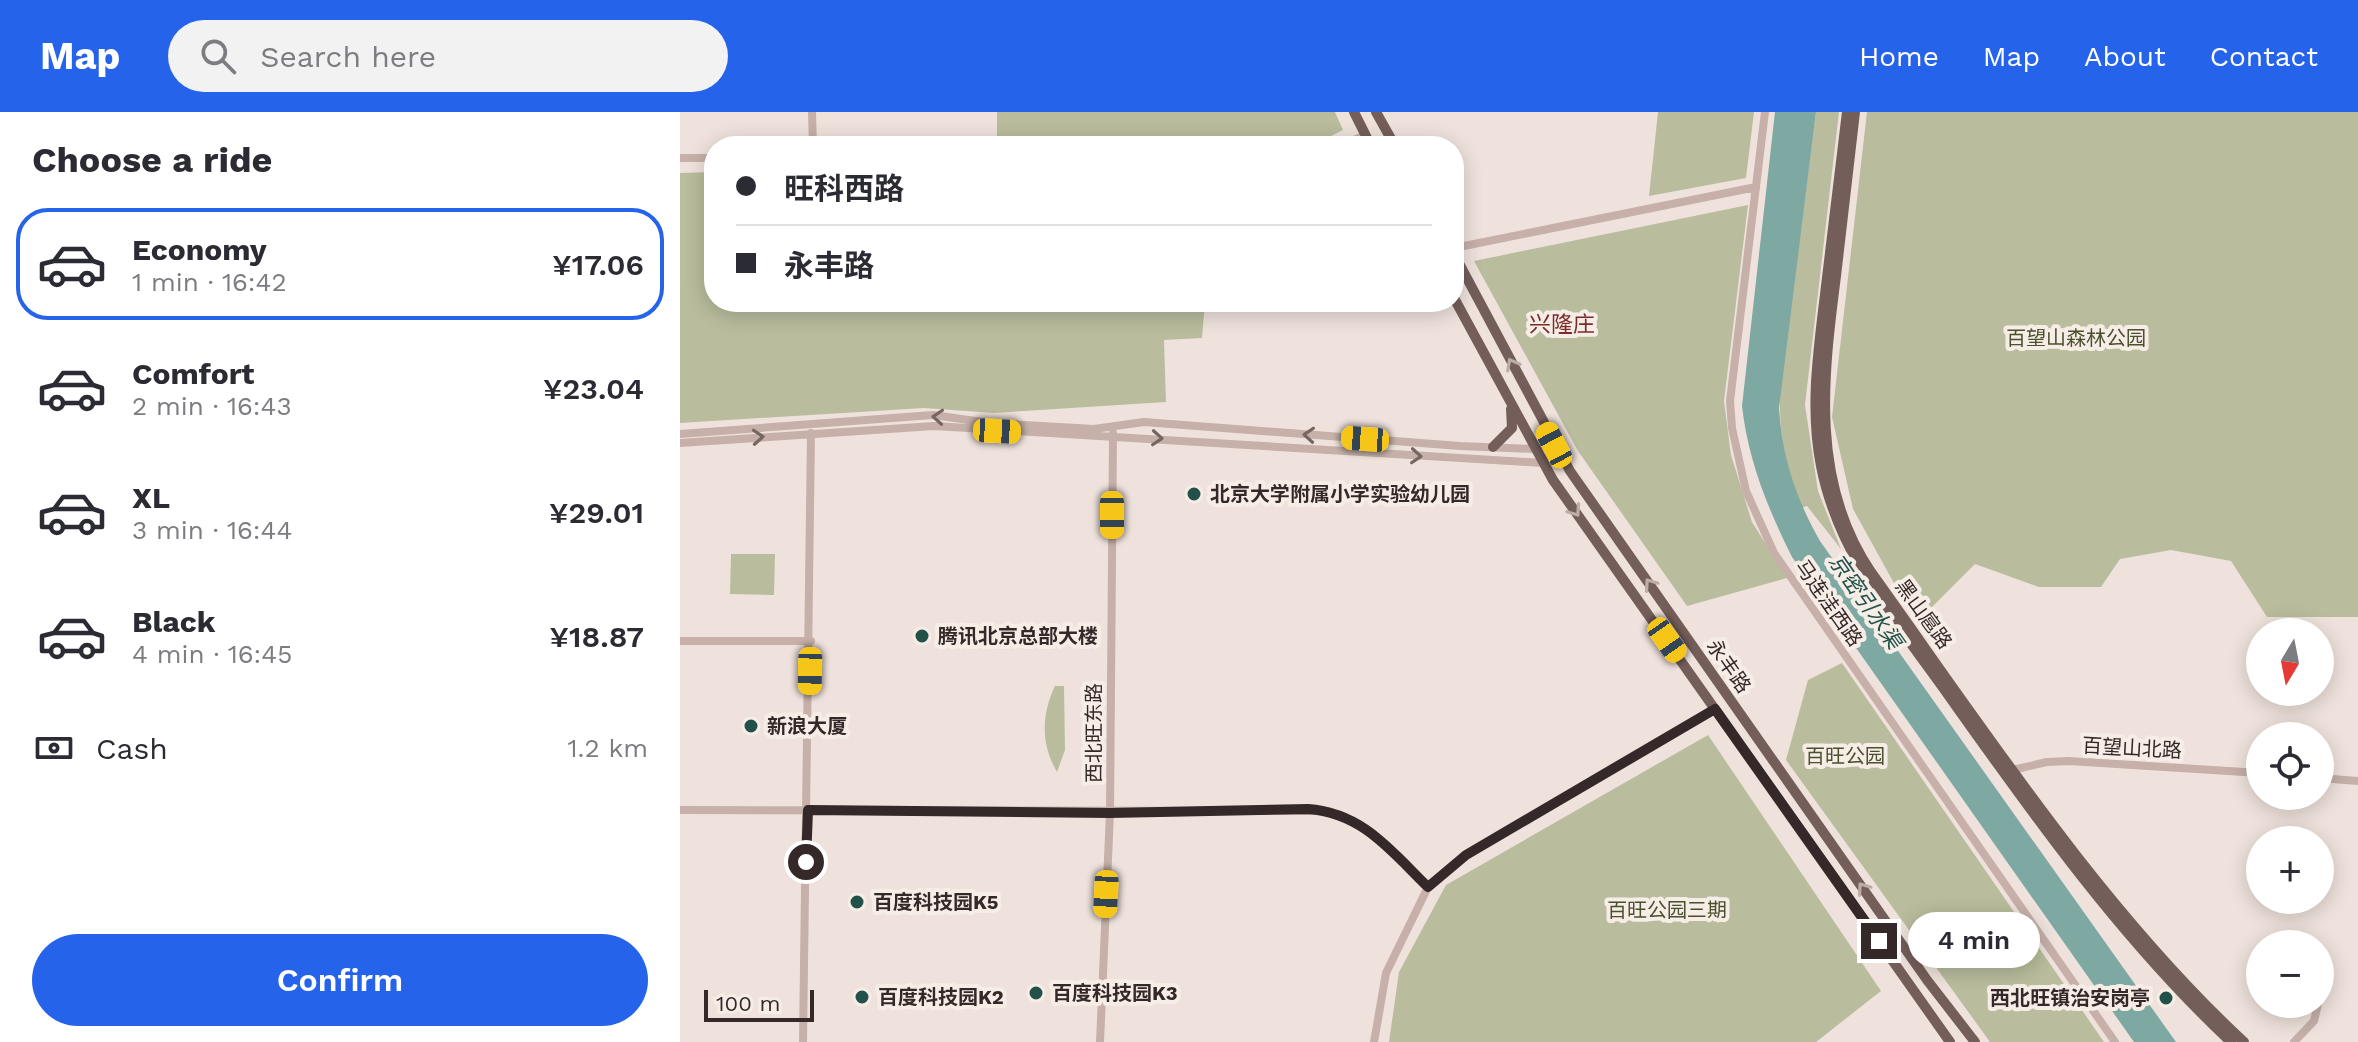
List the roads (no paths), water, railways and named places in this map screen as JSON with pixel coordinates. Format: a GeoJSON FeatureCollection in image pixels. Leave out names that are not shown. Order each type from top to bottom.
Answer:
{"type":"FeatureCollection","features":[{"type":"Feature","properties":{"kind":"main road"},"geometry":{"type":"LineString","coordinates":[[1354,112],[1366,136]]}},
{"type":"Feature","properties":{"kind":"main road"},"geometry":{"type":"LineString","coordinates":[[1376,112],[1389,136]]}},
{"type":"Feature","properties":{"kind":"main road","name":"黑山扈路"},"geometry":{"type":"LineString","coordinates":[[1847,112],[1815,384],[1821,467],[1832,510],[1858,567],[2103,902],[2195,1008],[2231,1042]]}},
{"type":"Feature","properties":{"kind":"main road","name":"黑山扈路"},"geometry":{"type":"LineString","coordinates":[[1855,112],[1823,388],[1823,425],[1831,474],[1847,526],[1865,563],[2009,771],[2128,919],[2201,1002],[2244,1042]]}},
{"type":"Feature","properties":{"kind":"main road","name":"永丰路"},"geometry":{"type":"LineString","coordinates":[[1464,273],[1554,445],[1925,977],[1975,1042]]}},
{"type":"Feature","properties":{"kind":"main road","name":"永丰路"},"geometry":{"type":"LineString","coordinates":[[1462,312],[1543,463],[1950,1042]]}},
{"type":"Feature","properties":{"kind":"main road"},"geometry":{"type":"LineString","coordinates":[[1493,447],[1512,428],[1509,399]]}},
{"type":"Feature","properties":{"kind":"main road"},"geometry":{"type":"LineString","coordinates":[[1897,967],[1907,965],[1912,958]]}},
{"type":"Feature","properties":{"kind":"main road"},"geometry":{"type":"LineString","coordinates":[[1911,988],[1925,977]]}},
{"type":"Feature","properties":{"kind":"street"},"geometry":{"type":"LineString","coordinates":[[812,112],[813,136]]}},
{"type":"Feature","properties":{"kind":"street","name":"马连洼西路"},"geometry":{"type":"LineString","coordinates":[[1765,112],[1730,401],[1737,457],[1754,513],[1774,553],[2115,1042]]}},
{"type":"Feature","properties":{"kind":"street"},"geometry":{"type":"LineString","coordinates":[[680,158],[704,158]]}},
{"type":"Feature","properties":{"kind":"street"},"geometry":{"type":"LineString","coordinates":[[1464,246],[1756,187]]}},
{"type":"Feature","properties":{"kind":"street"},"geometry":{"type":"LineString","coordinates":[[680,434],[933,415],[990,423],[1094,429],[1144,422],[1493,447],[1535,449],[1554,445]]}},
{"type":"Feature","properties":{"kind":"street","name":"西北旺东路"},"geometry":{"type":"LineString","coordinates":[[1100,1042],[1110,813],[1113,425]]}},
{"type":"Feature","properties":{"kind":"street"},"geometry":{"type":"LineString","coordinates":[[680,443],[934,426],[1543,463],[1554,445]]}},
{"type":"Feature","properties":{"kind":"street"},"geometry":{"type":"LineString","coordinates":[[803,1042],[811,641],[811,433]]}},
{"type":"Feature","properties":{"kind":"street"},"geometry":{"type":"LineString","coordinates":[[680,641],[811,641]]}},
{"type":"Feature","properties":{"kind":"street"},"geometry":{"type":"LineString","coordinates":[[1374,1042],[1386,973],[1428,887],[1466,855],[1715,709]]}},
{"type":"Feature","properties":{"kind":"street","name":"百望山北路"},"geometry":{"type":"LineString","coordinates":[[2009,771],[2069,761],[2246,772]]}},
{"type":"Feature","properties":{"kind":"street"},"geometry":{"type":"LineString","coordinates":[[2334,779],[2358,781]]}},
{"type":"Feature","properties":{"kind":"street"},"geometry":{"type":"LineString","coordinates":[[680,810],[1329,811],[1351,818],[1367,830],[1428,887]]}},
{"type":"Feature","properties":{"kind":"street"},"geometry":{"type":"LineString","coordinates":[[2294,1042],[2315,1018]]}},
{"type":"Feature","properties":{"kind":"water"},"geometry":{"type":"Polygon","coordinates":[[[1775,112],[1816,112],[1779,408],[1787,461],[1804,509],[1820,541],[2176,1042],[2134,1042],[1792,557],[1775,521],[1754,465],[1742,406],[1775,112]]]}},
{"type":"Feature","properties":{"kind":"place","name":"北京大学附属小学实验幼儿园"},"geometry":{"type":"Point","coordinates":[1194,494]}},
{"type":"Feature","properties":{"kind":"place","name":"腾讯北京总部大楼"},"geometry":{"type":"Point","coordinates":[922,636]}},
{"type":"Feature","properties":{"kind":"place","name":"新浪大厦"},"geometry":{"type":"Point","coordinates":[751,726]}},
{"type":"Feature","properties":{"kind":"place","name":"百度科技园K5"},"geometry":{"type":"Point","coordinates":[857,902]}},
{"type":"Feature","properties":{"kind":"place","name":"百度科技园K3"},"geometry":{"type":"Point","coordinates":[1036,993]}},
{"type":"Feature","properties":{"kind":"place","name":"百度科技园K2"},"geometry":{"type":"Point","coordinates":[862,997]}},
{"type":"Feature","properties":{"kind":"place","name":"西北旺镇治安岗亭"},"geometry":{"type":"Point","coordinates":[2166,998]}},
{"type":"Feature","properties":{"kind":"district","name":"兴隆庄"},"geometry":{"type":"Point","coordinates":[1562,324]}},
{"type":"Feature","properties":{"kind":"park label","name":"百望山森林公园"},"geometry":{"type":"Point","coordinates":[2076,338]}},
{"type":"Feature","properties":{"kind":"park label","name":"百旺公园"},"geometry":{"type":"Point","coordinates":[1845,756]}},
{"type":"Feature","properties":{"kind":"park label","name":"百旺公园三期"},"geometry":{"type":"Point","coordinates":[1667,910]}},
{"type":"Feature","properties":{"kind":"water label","name":"京密引水渠"},"geometry":{"type":"Point","coordinates":[1866,601]}}]}
